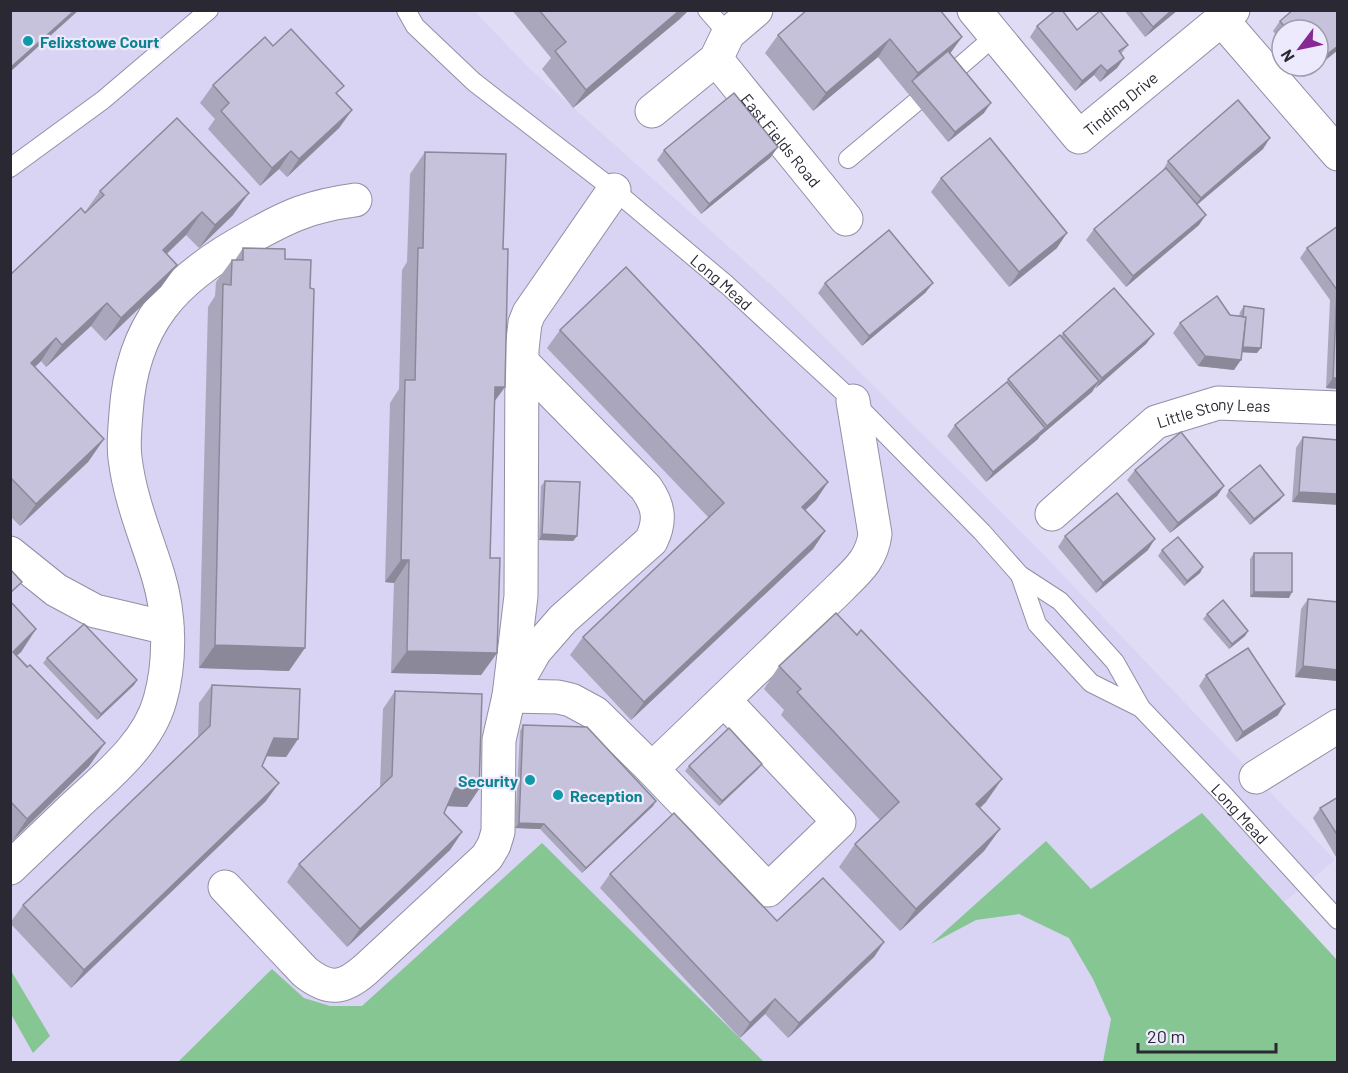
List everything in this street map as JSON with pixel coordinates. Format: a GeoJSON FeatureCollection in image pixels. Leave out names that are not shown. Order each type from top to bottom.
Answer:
{"type":"FeatureCollection","features":[{"type":"Feature","properties":{"kind":"street"},"geometry":{"type":"LineString","coordinates":[[652,111],[717,35],[756,10]]}},
{"type":"Feature","properties":{"kind":"street","name":"Tinding Drive"},"geometry":{"type":"LineString","coordinates":[[974,10],[1079,137],[1227,15]]}},
{"type":"Feature","properties":{"kind":"street"},"geometry":{"type":"LineString","coordinates":[[1227,15],[1338,154]]}},
{"type":"Feature","properties":{"kind":"street","name":"East Fields Road"},"geometry":{"type":"LineString","coordinates":[[717,35],[846,219]]}},
{"type":"Feature","properties":{"kind":"street"},"geometry":{"type":"LineString","coordinates":[[225,887],[305,972],[316,981],[339,986],[351,981],[478,865],[494,845],[498,832],[499,740],[509,696],[521,596],[523,335],[525,323],[529,313],[614,190]]}},
{"type":"Feature","properties":{"kind":"street"},"geometry":{"type":"LineString","coordinates":[[10,868],[121,763],[147,729],[159,702],[166,666],[167,628],[164,597],[159,576],[133,503],[124,456],[127,402],[141,341],[154,316],[172,293],[222,252],[297,213],[324,204],[355,200]]}},
{"type":"Feature","properties":{"kind":"street"},"geometry":{"type":"LineString","coordinates":[[509,696],[535,651],[547,636],[562,619],[651,541],[658,526],[658,510],[646,488],[524,364]]}},
{"type":"Feature","properties":{"kind":"street"},"geometry":{"type":"LineString","coordinates":[[652,769],[861,568],[873,547],[875,534],[873,517],[853,401]]}},
{"type":"Feature","properties":{"kind":"street","name":"Little Stony Leas"},"geometry":{"type":"LineString","coordinates":[[1052,514],[1156,422],[1218,403],[1338,408]]}},
{"type":"Feature","properties":{"kind":"street"},"geometry":{"type":"LineString","coordinates":[[10,553],[56,590],[95,611],[167,628]]}},
{"type":"Feature","properties":{"kind":"street"},"geometry":{"type":"LineString","coordinates":[[509,696],[558,697],[583,705],[607,723],[768,890],[839,822],[724,700]]}},
{"type":"Feature","properties":{"kind":"street"},"geometry":{"type":"LineString","coordinates":[[1256,777],[1338,726]]}},
{"type":"Feature","properties":{"kind":"lane"},"geometry":{"type":"LineString","coordinates":[[10,168],[103,100],[208,10]]}},
{"type":"Feature","properties":{"kind":"lane","name":"Long Mead"},"geometry":{"type":"LineString","coordinates":[[406,10],[416,26],[474,82],[614,190],[727,285],[853,401],[982,532],[1020,575],[1060,601],[1115,662],[1141,708],[1226,796],[1338,920]]}},
{"type":"Feature","properties":{"kind":"lane"},"geometry":{"type":"LineString","coordinates":[[951,74],[995,36]]}},
{"type":"Feature","properties":{"kind":"lane"},"geometry":{"type":"LineString","coordinates":[[848,159],[915,103]]}},
{"type":"Feature","properties":{"kind":"lane","name":"Long Mead"},"geometry":{"type":"LineString","coordinates":[[1020,575],[1037,624],[1091,683],[1141,708]]}},
{"type":"Feature","properties":{"kind":"shaded area"},"geometry":{"type":"Polygon","coordinates":[[[10,11],[474,11],[530,69],[779,292],[1038,549],[1335,860],[1284,902],[1259,916],[1337,1062],[11,1062],[10,11]]]}},
{"type":"Feature","properties":{"kind":"green space"},"geometry":{"type":"Polygon","coordinates":[[[1202,813],[1337,960],[1337,1062],[1103,1062],[1111,1019],[1093,979],[1069,938],[1019,914],[976,920],[931,944],[1046,841],[1091,889],[1202,813]]]}},
{"type":"Feature","properties":{"kind":"green space"},"geometry":{"type":"Polygon","coordinates":[[[542,843],[764,1062],[178,1062],[272,969],[304,998],[330,1006],[362,1006],[542,843]]]}},
{"type":"Feature","properties":{"kind":"green space"},"geometry":{"type":"Polygon","coordinates":[[[10,969],[50,1036],[33,1053],[11,1014],[10,969]]]}},
{"type":"Feature","properties":{"kind":"building","name":"Felixstowe Court"},"geometry":{"type":"Polygon","coordinates":[[[10,10],[75,10],[10,68],[10,10]]]}},
{"type":"Feature","properties":{"kind":"building"},"geometry":{"type":"Polygon","coordinates":[[[539,10],[680,10],[586,90],[555,51],[566,42],[539,10]]]}},
{"type":"Feature","properties":{"kind":"building"},"geometry":{"type":"Polygon","coordinates":[[[807,10],[940,10],[962,37],[918,73],[890,39],[826,93],[778,35],[807,10]]]}},
{"type":"Feature","properties":{"kind":"building"},"geometry":{"type":"Polygon","coordinates":[[[1056,10],[1062,10],[1077,30],[1100,11],[1128,45],[1119,51],[1124,58],[1107,71],[1101,65],[1082,81],[1037,26],[1056,10]]]}},
{"type":"Feature","properties":{"kind":"building"},"geometry":{"type":"Polygon","coordinates":[[[1139,10],[1172,10],[1153,27],[1139,10]]]}},
{"type":"Feature","properties":{"kind":"building"},"geometry":{"type":"Polygon","coordinates":[[[1293,10],[1338,10],[1338,46],[1330,52],[1330,18],[1284,18],[1293,10]]]}},
{"type":"Feature","properties":{"kind":"building"},"geometry":{"type":"Polygon","coordinates":[[[291,29],[344,86],[336,93],[352,110],[299,159],[291,151],[272,168],[221,111],[229,103],[213,85],[265,37],[273,46],[291,29]]]}},
{"type":"Feature","properties":{"kind":"building"},"geometry":{"type":"Polygon","coordinates":[[[948,51],[991,103],[955,132],[912,81],[948,51]]]}},
{"type":"Feature","properties":{"kind":"building"},"geometry":{"type":"Polygon","coordinates":[[[734,93],[778,147],[709,204],[664,150],[734,93]]]}},
{"type":"Feature","properties":{"kind":"building"},"geometry":{"type":"Polygon","coordinates":[[[1238,100],[1270,138],[1201,198],[1168,161],[1238,100]]]}},
{"type":"Feature","properties":{"kind":"building"},"geometry":{"type":"Polygon","coordinates":[[[177,118],[249,193],[215,225],[202,212],[163,250],[177,265],[121,318],[107,303],[62,345],[56,338],[31,363],[104,439],[36,504],[10,477],[10,275],[81,208],[85,213],[104,195],[100,191],[177,118]]]}},
{"type":"Feature","properties":{"kind":"building"},"geometry":{"type":"Polygon","coordinates":[[[990,138],[1067,233],[1019,272],[941,178],[990,138]]]}},
{"type":"Feature","properties":{"kind":"building"},"geometry":{"type":"Polygon","coordinates":[[[425,152],[506,154],[503,249],[508,249],[505,387],[495,387],[490,558],[500,558],[497,653],[407,651],[409,560],[401,560],[405,380],[415,380],[418,248],[423,248],[425,152]]]}},
{"type":"Feature","properties":{"kind":"building"},"geometry":{"type":"Polygon","coordinates":[[[1166,168],[1206,215],[1133,276],[1094,229],[1166,168]]]}},
{"type":"Feature","properties":{"kind":"building"},"geometry":{"type":"Polygon","coordinates":[[[1338,226],[1338,378],[1333,378],[1337,290],[1307,248],[1338,226]]]}},
{"type":"Feature","properties":{"kind":"building"},"geometry":{"type":"Polygon","coordinates":[[[889,230],[933,283],[869,336],[825,283],[889,230]]]}},
{"type":"Feature","properties":{"kind":"building"},"geometry":{"type":"Polygon","coordinates":[[[243,248],[285,249],[285,259],[311,260],[310,288],[314,289],[305,648],[215,645],[223,284],[231,285],[232,260],[243,260],[243,248]]]}},
{"type":"Feature","properties":{"kind":"building"},"geometry":{"type":"Polygon","coordinates":[[[626,267],[828,482],[802,507],[825,531],[644,702],[583,637],[724,503],[560,330],[626,267]]]}},
{"type":"Feature","properties":{"kind":"building"},"geometry":{"type":"Polygon","coordinates":[[[1114,288],[1154,334],[1102,378],[1063,333],[1114,288]]]}},
{"type":"Feature","properties":{"kind":"building"},"geometry":{"type":"Polygon","coordinates":[[[1217,296],[1230,315],[1246,317],[1241,360],[1205,356],[1180,323],[1217,296]]]}},
{"type":"Feature","properties":{"kind":"building"},"geometry":{"type":"Polygon","coordinates":[[[1244,306],[1264,309],[1261,348],[1243,347],[1246,317],[1243,317],[1244,306]]]}},
{"type":"Feature","properties":{"kind":"building"},"geometry":{"type":"Polygon","coordinates":[[[1060,335],[1099,381],[1047,426],[1008,379],[1060,335]]]}},
{"type":"Feature","properties":{"kind":"building"},"geometry":{"type":"Polygon","coordinates":[[[1007,382],[1045,428],[993,472],[955,425],[1007,382]]]}},
{"type":"Feature","properties":{"kind":"building"},"geometry":{"type":"Polygon","coordinates":[[[1181,432],[1224,486],[1178,523],[1135,470],[1181,432]]]}},
{"type":"Feature","properties":{"kind":"building"},"geometry":{"type":"Polygon","coordinates":[[[1303,437],[1338,440],[1338,494],[1299,492],[1303,437]]]}},
{"type":"Feature","properties":{"kind":"building"},"geometry":{"type":"Polygon","coordinates":[[[1260,465],[1284,495],[1254,519],[1229,490],[1260,465]]]}},
{"type":"Feature","properties":{"kind":"building"},"geometry":{"type":"Polygon","coordinates":[[[545,481],[580,482],[577,536],[542,534],[545,481]]]}},
{"type":"Feature","properties":{"kind":"building"},"geometry":{"type":"Polygon","coordinates":[[[1117,493],[1155,539],[1103,583],[1065,536],[1117,493]]]}},
{"type":"Feature","properties":{"kind":"building"},"geometry":{"type":"Polygon","coordinates":[[[1178,537],[1203,567],[1187,581],[1162,550],[1178,537]]]}},
{"type":"Feature","properties":{"kind":"building"},"geometry":{"type":"Polygon","coordinates":[[[1254,553],[1292,553],[1292,592],[1254,592],[1254,553]]]}},
{"type":"Feature","properties":{"kind":"building"},"geometry":{"type":"Polygon","coordinates":[[[10,569],[22,582],[10,593],[10,569]]]}},
{"type":"Feature","properties":{"kind":"building"},"geometry":{"type":"Polygon","coordinates":[[[1308,599],[1338,602],[1338,670],[1303,666],[1308,599]]]}},
{"type":"Feature","properties":{"kind":"building"},"geometry":{"type":"Polygon","coordinates":[[[1223,600],[1248,631],[1232,644],[1207,614],[1223,600]]]}},
{"type":"Feature","properties":{"kind":"building"},"geometry":{"type":"Polygon","coordinates":[[[10,601],[36,629],[13,652],[27,667],[30,665],[105,743],[27,819],[10,801],[10,601]]]}},
{"type":"Feature","properties":{"kind":"building"},"geometry":{"type":"Polygon","coordinates":[[[836,613],[857,635],[861,630],[1002,779],[976,804],[1000,829],[916,909],[855,844],[899,802],[797,692],[801,689],[779,666],[836,613]]]}},
{"type":"Feature","properties":{"kind":"building"},"geometry":{"type":"Polygon","coordinates":[[[84,624],[137,680],[101,714],[47,658],[84,624]]]}},
{"type":"Feature","properties":{"kind":"building"},"geometry":{"type":"Polygon","coordinates":[[[1248,648],[1285,704],[1243,732],[1206,675],[1248,648]]]}},
{"type":"Feature","properties":{"kind":"building"},"geometry":{"type":"Polygon","coordinates":[[[212,685],[300,689],[298,739],[274,738],[262,766],[279,783],[84,970],[23,905],[210,726],[212,685]]]}},
{"type":"Feature","properties":{"kind":"building"},"geometry":{"type":"Polygon","coordinates":[[[395,691],[482,694],[479,789],[455,788],[444,813],[462,832],[360,929],[299,864],[392,776],[395,691]]]}},
{"type":"Feature","properties":{"kind":"building"},"geometry":{"type":"Polygon","coordinates":[[[523,725],[587,727],[656,801],[586,868],[544,824],[519,823],[523,725]]]}},
{"type":"Feature","properties":{"kind":"building"},"geometry":{"type":"Polygon","coordinates":[[[729,728],[762,764],[722,801],[689,766],[729,728]]]}},
{"type":"Feature","properties":{"kind":"building"},"geometry":{"type":"Polygon","coordinates":[[[1338,797],[1338,836],[1320,808],[1338,797]]]}},
{"type":"Feature","properties":{"kind":"building"},"geometry":{"type":"Polygon","coordinates":[[[674,813],[777,921],[823,878],[884,942],[799,1023],[775,999],[750,1023],[610,874],[674,813]]]}},
{"type":"Feature","properties":{"kind":"place","name":"Felixstowe Court"},"geometry":{"type":"Point","coordinates":[28,41]}},
{"type":"Feature","properties":{"kind":"place","name":"Security"},"geometry":{"type":"Point","coordinates":[530,780]}},
{"type":"Feature","properties":{"kind":"place","name":"Reception"},"geometry":{"type":"Point","coordinates":[558,795]}}]}
